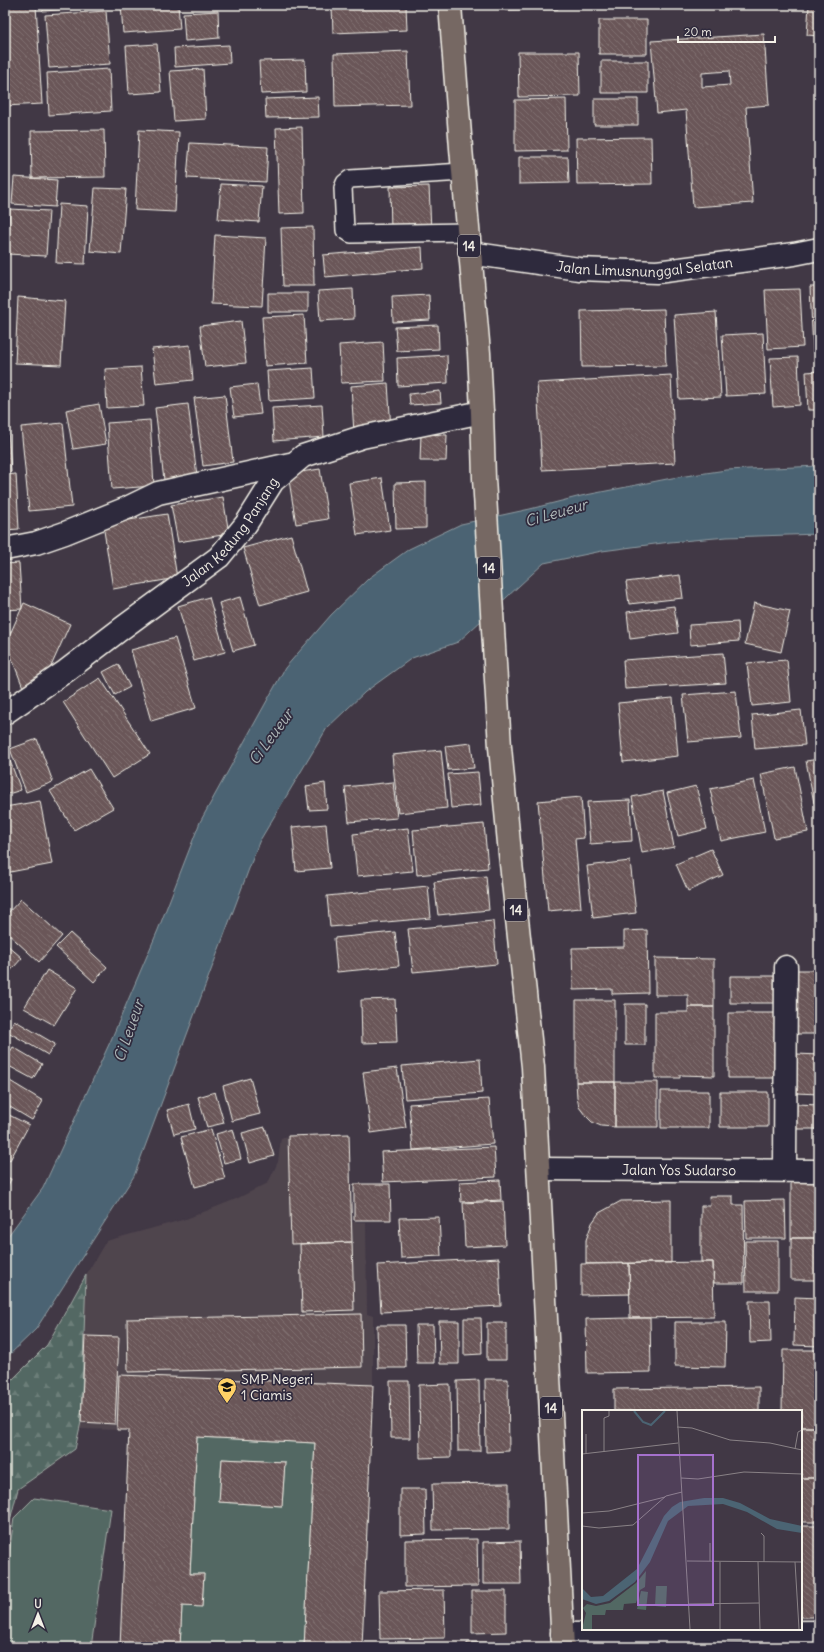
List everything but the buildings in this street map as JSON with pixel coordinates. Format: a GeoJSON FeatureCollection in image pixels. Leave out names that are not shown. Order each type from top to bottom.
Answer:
{"type":"FeatureCollection","features":[{"type":"Feature","properties":{"kind":"highway","name":"14"},"geometry":{"type":"LineString","coordinates":[[450,5],[482,412],[484,486],[494,650],[510,854],[532,1067],[539,1169],[563,1640]]}},
{"type":"Feature","properties":{"kind":"street","name":"Jalan Limusnunggal Selatan"},"geometry":{"type":"LineString","coordinates":[[469,242],[579,269],[657,272],[794,254],[819,249]]}},
{"type":"Feature","properties":{"kind":"street","name":"Jalan Kedung Panjang"},"geometry":{"type":"LineString","coordinates":[[5,714],[66,671],[220,557],[246,524],[273,481],[303,456],[362,437],[482,412]]}},
{"type":"Feature","properties":{"kind":"street"},"geometry":{"type":"LineString","coordinates":[[5,549],[36,543],[65,534],[127,508],[158,493],[294,463]]}},
{"type":"Feature","properties":{"kind":"street"},"geometry":{"type":"LineString","coordinates":[[785,1170],[786,967]]}},
{"type":"Feature","properties":{"kind":"street","name":"Jalan Yos Sudarso"},"geometry":{"type":"LineString","coordinates":[[539,1169],[819,1171]]}},
{"type":"Feature","properties":{"kind":"street"},"geometry":{"type":"LineString","coordinates":[[563,1640],[819,1632]]}},
{"type":"Feature","properties":{"kind":"lane"},"geometry":{"type":"LineString","coordinates":[[463,172],[350,179],[345,183],[343,188],[345,230],[351,234],[469,242]]}},
{"type":"Feature","properties":{"kind":"shaded area","name":"SMP Negeri 1 Ciamis"},"geometry":{"type":"Polygon","coordinates":[[[349,1134],[352,1222],[366,1222],[367,1314],[373,1316],[373,1385],[362,1647],[120,1647],[129,1430],[80,1429],[86,1275],[106,1241],[186,1219],[236,1199],[268,1183],[278,1162],[281,1138],[288,1136],[349,1134]]]}},
{"type":"Feature","properties":{"kind":"green space"},"geometry":{"type":"Polygon","coordinates":[[[86,1275],[81,1422],[75,1449],[18,1489],[5,1540],[5,1387],[47,1345],[86,1275]]]}},
{"type":"Feature","properties":{"kind":"green space"},"geometry":{"type":"Polygon","coordinates":[[[197,1437],[315,1443],[304,1647],[180,1647],[182,1606],[202,1606],[204,1574],[190,1574],[197,1437]],[[222,1459],[219,1502],[282,1506],[285,1462],[222,1459]]]}},
{"type":"Feature","properties":{"kind":"green space"},"geometry":{"type":"Polygon","coordinates":[[[34,1498],[111,1509],[91,1647],[5,1647],[5,1583],[14,1518],[34,1498]]]}},
{"type":"Feature","properties":{"kind":"water","name":"Ci Leueur"},"geometry":{"type":"Polygon","coordinates":[[[819,466],[819,534],[727,537],[670,542],[602,551],[544,563],[458,642],[412,658],[365,692],[327,728],[259,842],[134,1176],[36,1329],[5,1359],[5,1240],[43,1188],[111,1040],[158,930],[200,822],[285,668],[331,615],[369,578],[409,549],[461,524],[581,496],[672,478],[726,470],[819,466]]]}},
{"type":"Feature","properties":{"kind":"place","name":"SMP Negeri 1 Ciamis"},"geometry":{"type":"Point","coordinates":[227,1404]}}]}
